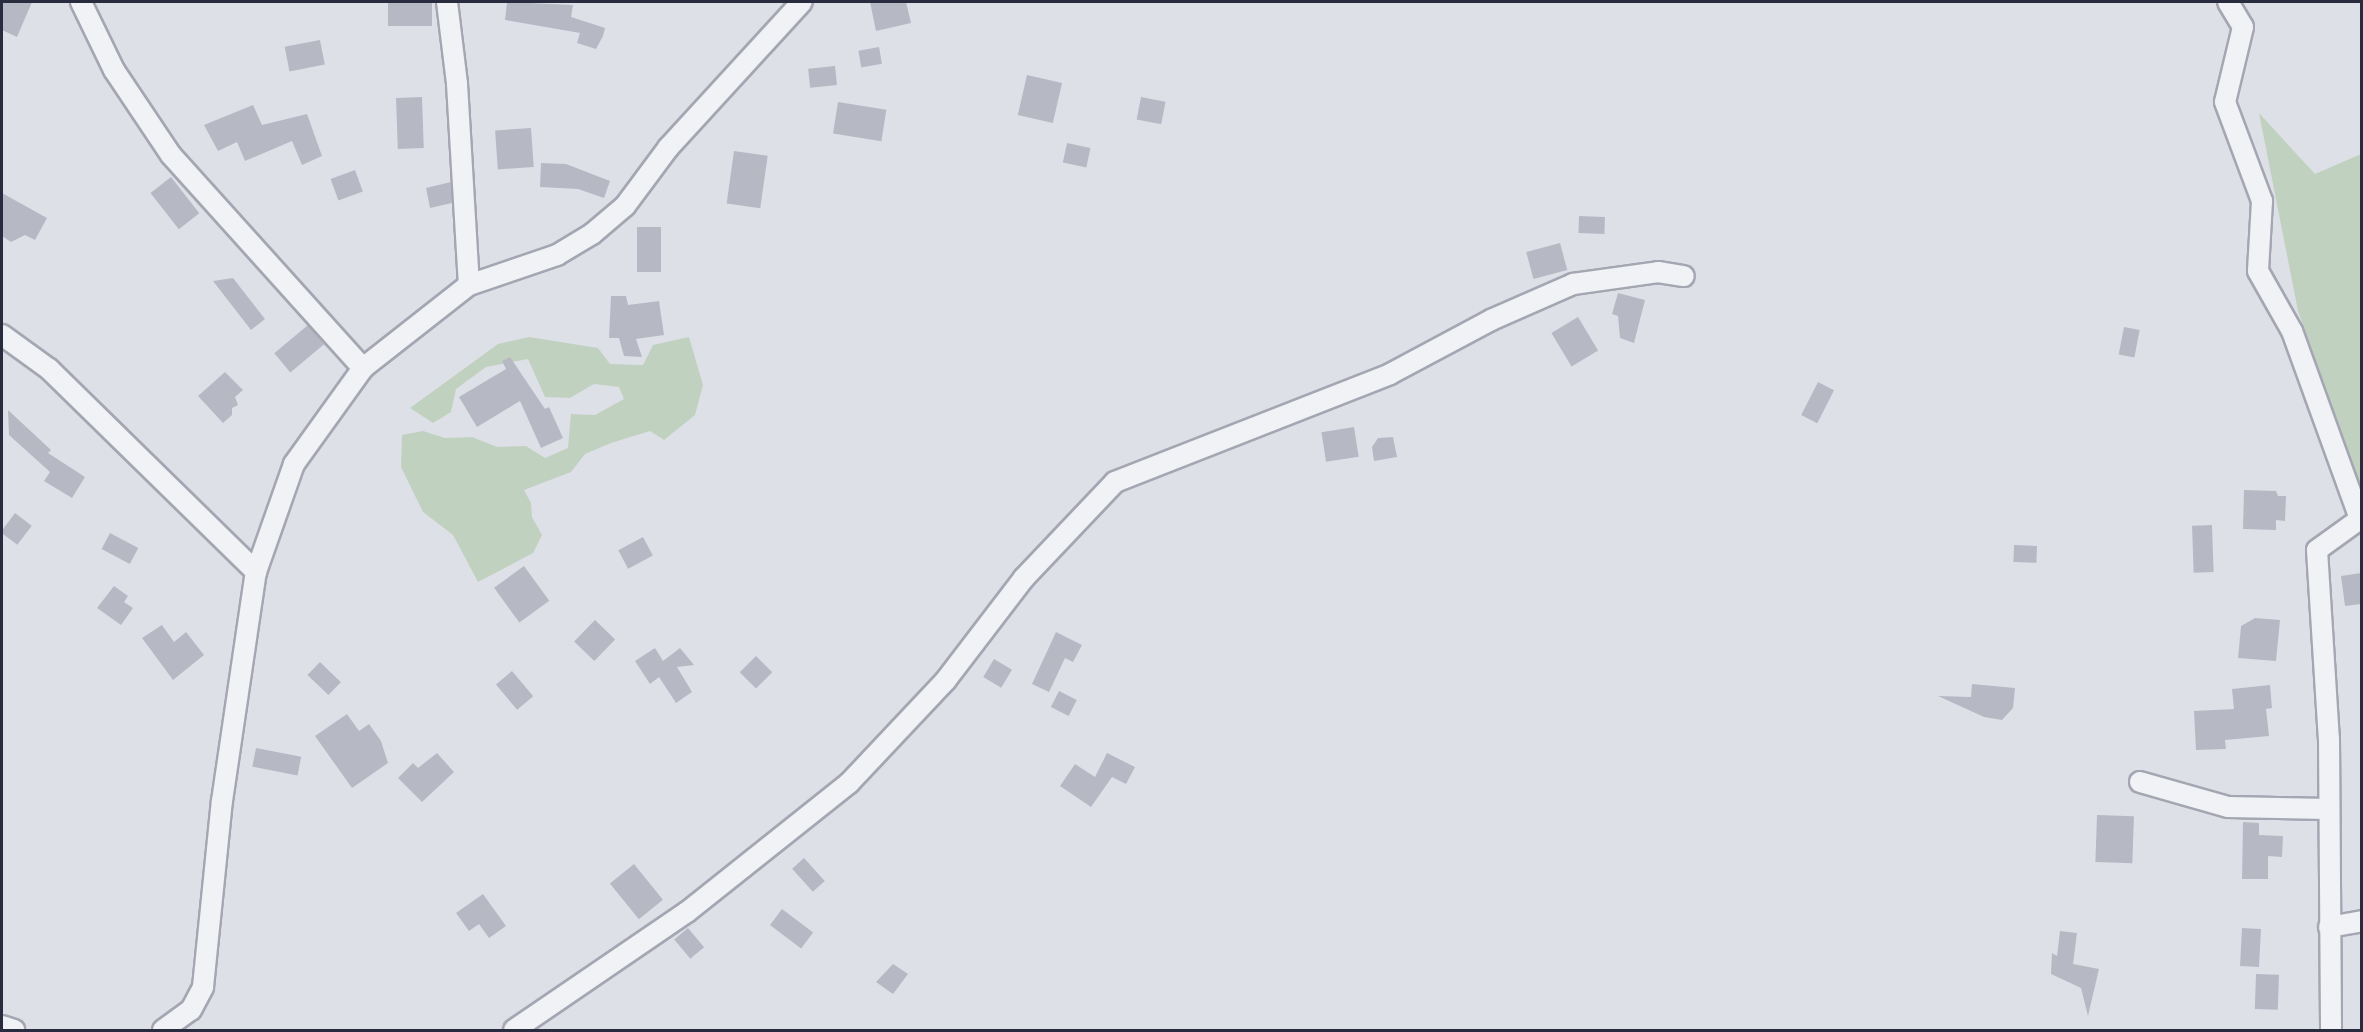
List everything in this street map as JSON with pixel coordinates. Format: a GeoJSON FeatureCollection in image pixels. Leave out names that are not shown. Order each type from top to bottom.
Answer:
{"type":"FeatureCollection","features":[{"type":"Feature","properties":{"kind":"street"},"geometry":{"type":"LineString","coordinates":[[81,2],[114,70],[171,154],[363,368]]}},
{"type":"Feature","properties":{"kind":"street"},"geometry":{"type":"LineString","coordinates":[[447,2],[458,84],[469,285]]}},
{"type":"Feature","properties":{"kind":"street"},"geometry":{"type":"LineString","coordinates":[[163,1030],[191,1010],[203,987],[222,801],[256,572],[294,464],[363,368],[469,285],[557,255],[592,234],[625,206],[668,148],[802,2]]}},
{"type":"Feature","properties":{"kind":"street"},"geometry":{"type":"LineString","coordinates":[[2228,2],[2243,27],[2225,102],[2262,201],[2258,271],[2292,332],[2360,519],[2317,550],[2329,739],[2331,1030]]}},
{"type":"Feature","properties":{"kind":"street"},"geometry":{"type":"LineString","coordinates":[[514,1030],[687,912],[849,783],[946,680],[1024,578],[1115,482],[1390,374],[1491,320],[1573,284],[1658,272],[1684,276]]}},
{"type":"Feature","properties":{"kind":"street"},"geometry":{"type":"LineString","coordinates":[[2,335],[49,369],[256,572]]}},
{"type":"Feature","properties":{"kind":"street"},"geometry":{"type":"LineString","coordinates":[[2140,782],[2228,807],[2328,809]]}},
{"type":"Feature","properties":{"kind":"street"},"geometry":{"type":"LineString","coordinates":[[2329,927],[2361,921]]}},
{"type":"Feature","properties":{"kind":"street"},"geometry":{"type":"LineString","coordinates":[[2,1026],[14,1030]]}},
{"type":"Feature","properties":{"kind":"green space"},"geometry":{"type":"Polygon","coordinates":[[[2259,113],[2315,174],[2361,154],[2361,489],[2298,311],[2259,113]]]}},
{"type":"Feature","properties":{"kind":"green space"},"geometry":{"type":"Polygon","coordinates":[[[529,337],[598,348],[610,364],[643,365],[653,345],[689,337],[703,385],[695,415],[664,440],[650,431],[611,443],[585,454],[571,472],[524,490],[531,503],[532,517],[542,535],[533,553],[478,582],[453,535],[423,512],[401,467],[402,435],[423,431],[445,438],[472,437],[497,447],[526,446],[545,458],[568,448],[571,414],[595,415],[624,399],[619,387],[594,384],[570,398],[545,397],[528,359],[486,367],[456,389],[451,412],[433,423],[410,408],[498,344],[529,337]]]}},
{"type":"Feature","properties":{"kind":"building"},"geometry":{"type":"Polygon","coordinates":[[[2,2],[32,2],[17,37],[2,30],[2,2]]]}},
{"type":"Feature","properties":{"kind":"building"},"geometry":{"type":"Polygon","coordinates":[[[388,2],[432,2],[432,26],[388,26],[388,2]]]}},
{"type":"Feature","properties":{"kind":"building"},"geometry":{"type":"Polygon","coordinates":[[[507,2],[573,5],[571,17],[605,28],[603,36],[596,49],[577,43],[580,33],[505,20],[507,2]]]}},
{"type":"Feature","properties":{"kind":"building"},"geometry":{"type":"Polygon","coordinates":[[[870,2],[906,2],[911,23],[876,31],[870,2]]]}},
{"type":"Feature","properties":{"kind":"building"},"geometry":{"type":"Polygon","coordinates":[[[320,40],[325,65],[289,71],[285,47],[320,40]]]}},
{"type":"Feature","properties":{"kind":"building"},"geometry":{"type":"Polygon","coordinates":[[[879,47],[882,64],[861,67],[858,51],[879,47]]]}},
{"type":"Feature","properties":{"kind":"building"},"geometry":{"type":"Polygon","coordinates":[[[835,66],[837,85],[810,88],[808,69],[835,66]]]}},
{"type":"Feature","properties":{"kind":"building"},"geometry":{"type":"Polygon","coordinates":[[[1027,75],[1062,83],[1053,123],[1018,115],[1027,75]]]}},
{"type":"Feature","properties":{"kind":"building"},"geometry":{"type":"Polygon","coordinates":[[[422,97],[424,148],[398,149],[396,98],[422,97]]]}},
{"type":"Feature","properties":{"kind":"building"},"geometry":{"type":"Polygon","coordinates":[[[1141,97],[1166,102],[1161,124],[1137,120],[1141,97]]]}},
{"type":"Feature","properties":{"kind":"building"},"geometry":{"type":"Polygon","coordinates":[[[838,102],[886,110],[881,141],[833,134],[838,102]]]}},
{"type":"Feature","properties":{"kind":"building"},"geometry":{"type":"Polygon","coordinates":[[[253,105],[262,125],[307,114],[322,156],[302,165],[292,141],[245,161],[237,142],[218,151],[204,125],[253,105]]]}},
{"type":"Feature","properties":{"kind":"building"},"geometry":{"type":"Polygon","coordinates":[[[531,128],[534,167],[498,169],[495,131],[531,128]]]}},
{"type":"Feature","properties":{"kind":"building"},"geometry":{"type":"Polygon","coordinates":[[[1067,143],[1090,148],[1086,168],[1063,163],[1067,143]]]}},
{"type":"Feature","properties":{"kind":"building"},"geometry":{"type":"Polygon","coordinates":[[[734,151],[768,156],[760,208],[727,203],[734,151]]]}},
{"type":"Feature","properties":{"kind":"building"},"geometry":{"type":"Polygon","coordinates":[[[541,163],[566,164],[610,181],[604,198],[578,189],[540,187],[541,163]]]}},
{"type":"Feature","properties":{"kind":"building"},"geometry":{"type":"Polygon","coordinates":[[[355,170],[363,192],[338,201],[331,179],[355,170]]]}},
{"type":"Feature","properties":{"kind":"building"},"geometry":{"type":"Polygon","coordinates":[[[171,177],[199,213],[179,229],[151,193],[171,177]]]}},
{"type":"Feature","properties":{"kind":"building"},"geometry":{"type":"Polygon","coordinates":[[[451,182],[452,203],[430,208],[426,188],[451,182]]]}},
{"type":"Feature","properties":{"kind":"building"},"geometry":{"type":"Polygon","coordinates":[[[2,193],[47,218],[35,240],[25,235],[11,242],[2,236],[2,193]]]}},
{"type":"Feature","properties":{"kind":"building"},"geometry":{"type":"Polygon","coordinates":[[[1579,216],[1605,217],[1604,234],[1578,233],[1579,216]]]}},
{"type":"Feature","properties":{"kind":"building"},"geometry":{"type":"Polygon","coordinates":[[[637,227],[661,227],[661,272],[637,272],[637,227]]]}},
{"type":"Feature","properties":{"kind":"building"},"geometry":{"type":"Polygon","coordinates":[[[1560,243],[1567,270],[1533,279],[1526,252],[1560,243]]]}},
{"type":"Feature","properties":{"kind":"building"},"geometry":{"type":"Polygon","coordinates":[[[233,278],[265,319],[251,330],[213,281],[233,278]]]}},
{"type":"Feature","properties":{"kind":"building"},"geometry":{"type":"Polygon","coordinates":[[[1618,293],[1645,300],[1634,343],[1620,338],[1618,316],[1612,314],[1618,293]]]}},
{"type":"Feature","properties":{"kind":"building"},"geometry":{"type":"Polygon","coordinates":[[[611,296],[626,296],[628,305],[659,301],[664,335],[636,339],[642,357],[624,356],[619,338],[609,338],[611,296]]]}},
{"type":"Feature","properties":{"kind":"building"},"geometry":{"type":"Polygon","coordinates":[[[1578,317],[1598,350],[1572,366],[1551,333],[1578,317]]]}},
{"type":"Feature","properties":{"kind":"building"},"geometry":{"type":"Polygon","coordinates":[[[308,325],[324,344],[290,372],[274,353],[308,325]]]}},
{"type":"Feature","properties":{"kind":"building"},"geometry":{"type":"Polygon","coordinates":[[[2124,327],[2140,330],[2134,358],[2119,354],[2124,327]]]}},
{"type":"Feature","properties":{"kind":"building"},"geometry":{"type":"Polygon","coordinates":[[[510,357],[545,409],[549,407],[563,438],[541,448],[520,401],[477,427],[459,397],[506,369],[502,361],[510,357]]]}},
{"type":"Feature","properties":{"kind":"building"},"geometry":{"type":"Polygon","coordinates":[[[225,372],[243,390],[235,397],[238,405],[232,408],[232,415],[223,423],[198,396],[225,372]]]}},
{"type":"Feature","properties":{"kind":"building"},"geometry":{"type":"Polygon","coordinates":[[[1818,382],[1834,390],[1817,423],[1801,415],[1818,382]]]}},
{"type":"Feature","properties":{"kind":"building"},"geometry":{"type":"Polygon","coordinates":[[[8,410],[51,450],[48,453],[85,477],[72,498],[44,481],[50,472],[9,435],[8,410]]]}},
{"type":"Feature","properties":{"kind":"building"},"geometry":{"type":"Polygon","coordinates":[[[1354,427],[1359,457],[1326,462],[1321,432],[1354,427]]]}},
{"type":"Feature","properties":{"kind":"building"},"geometry":{"type":"Polygon","coordinates":[[[1393,437],[1397,457],[1374,461],[1372,447],[1378,438],[1393,437]]]}},
{"type":"Feature","properties":{"kind":"building"},"geometry":{"type":"Polygon","coordinates":[[[2244,490],[2276,491],[2278,496],[2286,496],[2285,521],[2276,520],[2276,530],[2243,529],[2244,490]]]}},
{"type":"Feature","properties":{"kind":"building"},"geometry":{"type":"Polygon","coordinates":[[[15,513],[32,526],[17,545],[2,533],[15,513]]]}},
{"type":"Feature","properties":{"kind":"building"},"geometry":{"type":"Polygon","coordinates":[[[2212,525],[2214,572],[2194,573],[2192,526],[2212,525]]]}},
{"type":"Feature","properties":{"kind":"building"},"geometry":{"type":"Polygon","coordinates":[[[110,533],[138,548],[130,564],[102,549],[110,533]]]}},
{"type":"Feature","properties":{"kind":"building"},"geometry":{"type":"Polygon","coordinates":[[[643,537],[653,556],[628,569],[618,550],[643,537]]]}},
{"type":"Feature","properties":{"kind":"building"},"geometry":{"type":"Polygon","coordinates":[[[2014,545],[2037,546],[2036,563],[2013,562],[2014,545]]]}},
{"type":"Feature","properties":{"kind":"building"},"geometry":{"type":"Polygon","coordinates":[[[524,566],[549,601],[519,623],[494,588],[524,566]]]}},
{"type":"Feature","properties":{"kind":"building"},"geometry":{"type":"Polygon","coordinates":[[[2361,573],[2361,604],[2345,606],[2341,576],[2361,573]]]}},
{"type":"Feature","properties":{"kind":"building"},"geometry":{"type":"Polygon","coordinates":[[[114,586],[128,596],[124,602],[133,608],[121,625],[97,608],[114,586]]]}},
{"type":"Feature","properties":{"kind":"building"},"geometry":{"type":"Polygon","coordinates":[[[2255,618],[2280,620],[2276,661],[2238,658],[2241,626],[2255,618]]]}},
{"type":"Feature","properties":{"kind":"building"},"geometry":{"type":"Polygon","coordinates":[[[595,620],[615,639],[594,661],[574,642],[595,620]]]}},
{"type":"Feature","properties":{"kind":"building"},"geometry":{"type":"Polygon","coordinates":[[[162,625],[174,642],[186,632],[204,655],[173,680],[142,638],[162,625]]]}},
{"type":"Feature","properties":{"kind":"building"},"geometry":{"type":"Polygon","coordinates":[[[1056,632],[1082,645],[1073,662],[1065,658],[1049,692],[1032,684],[1056,632]]]}},
{"type":"Feature","properties":{"kind":"building"},"geometry":{"type":"Polygon","coordinates":[[[655,648],[663,661],[680,648],[694,665],[677,667],[692,692],[676,703],[659,677],[650,684],[635,661],[655,648]]]}},
{"type":"Feature","properties":{"kind":"building"},"geometry":{"type":"Polygon","coordinates":[[[756,656],[772,672],[756,689],[740,672],[756,656]]]}},
{"type":"Feature","properties":{"kind":"building"},"geometry":{"type":"Polygon","coordinates":[[[994,659],[1012,670],[1001,688],[983,677],[994,659]]]}},
{"type":"Feature","properties":{"kind":"building"},"geometry":{"type":"Polygon","coordinates":[[[320,662],[341,682],[328,695],[307,675],[320,662]]]}},
{"type":"Feature","properties":{"kind":"building"},"geometry":{"type":"Polygon","coordinates":[[[512,671],[533,696],[517,710],[496,684],[512,671]]]}},
{"type":"Feature","properties":{"kind":"building"},"geometry":{"type":"Polygon","coordinates":[[[1972,684],[2015,688],[2013,708],[2002,720],[1984,717],[1938,696],[1971,697],[1972,684]]]}},
{"type":"Feature","properties":{"kind":"building"},"geometry":{"type":"Polygon","coordinates":[[[2270,685],[2272,708],[2266,709],[2269,736],[2225,740],[2226,749],[2196,750],[2194,711],[2234,709],[2232,689],[2270,685]]]}},
{"type":"Feature","properties":{"kind":"building"},"geometry":{"type":"Polygon","coordinates":[[[1059,691],[1077,700],[1069,716],[1051,707],[1059,691]]]}},
{"type":"Feature","properties":{"kind":"building"},"geometry":{"type":"Polygon","coordinates":[[[347,714],[359,731],[369,724],[381,741],[388,763],[352,788],[315,736],[347,714]]]}},
{"type":"Feature","properties":{"kind":"building"},"geometry":{"type":"Polygon","coordinates":[[[256,748],[301,757],[298,775],[252,767],[256,748]]]}},
{"type":"Feature","properties":{"kind":"building"},"geometry":{"type":"Polygon","coordinates":[[[437,753],[454,772],[422,802],[398,778],[413,763],[418,768],[437,753]]]}},
{"type":"Feature","properties":{"kind":"building"},"geometry":{"type":"Polygon","coordinates":[[[1107,753],[1135,767],[1126,784],[1112,777],[1091,807],[1060,786],[1075,764],[1095,777],[1107,753]]]}},
{"type":"Feature","properties":{"kind":"building"},"geometry":{"type":"Polygon","coordinates":[[[2097,815],[2134,816],[2132,863],[2095,862],[2097,815]]]}},
{"type":"Feature","properties":{"kind":"building"},"geometry":{"type":"Polygon","coordinates":[[[2243,822],[2259,823],[2259,835],[2283,836],[2282,857],[2268,856],[2268,879],[2242,879],[2243,822]]]}},
{"type":"Feature","properties":{"kind":"building"},"geometry":{"type":"Polygon","coordinates":[[[804,858],[825,881],[813,892],[792,869],[804,858]]]}},
{"type":"Feature","properties":{"kind":"building"},"geometry":{"type":"Polygon","coordinates":[[[634,864],[663,900],[639,919],[610,884],[634,864]]]}},
{"type":"Feature","properties":{"kind":"building"},"geometry":{"type":"Polygon","coordinates":[[[483,894],[506,926],[489,938],[479,924],[469,931],[456,913],[483,894]]]}},
{"type":"Feature","properties":{"kind":"building"},"geometry":{"type":"Polygon","coordinates":[[[782,909],[813,932],[801,948],[770,925],[782,909]]]}},
{"type":"Feature","properties":{"kind":"building"},"geometry":{"type":"Polygon","coordinates":[[[688,928],[704,947],[690,959],[674,940],[688,928]]]}},
{"type":"Feature","properties":{"kind":"building"},"geometry":{"type":"Polygon","coordinates":[[[2242,928],[2261,929],[2259,967],[2240,966],[2242,928]]]}},
{"type":"Feature","properties":{"kind":"building"},"geometry":{"type":"Polygon","coordinates":[[[2060,931],[2077,933],[2073,964],[2099,969],[2088,1016],[2081,988],[2051,974],[2052,953],[2057,956],[2060,931]]]}},
{"type":"Feature","properties":{"kind":"building"},"geometry":{"type":"Polygon","coordinates":[[[893,964],[908,974],[893,994],[876,982],[893,964]]]}},
{"type":"Feature","properties":{"kind":"building"},"geometry":{"type":"Polygon","coordinates":[[[2256,974],[2279,975],[2278,1010],[2255,1009],[2256,974]]]}}]}
